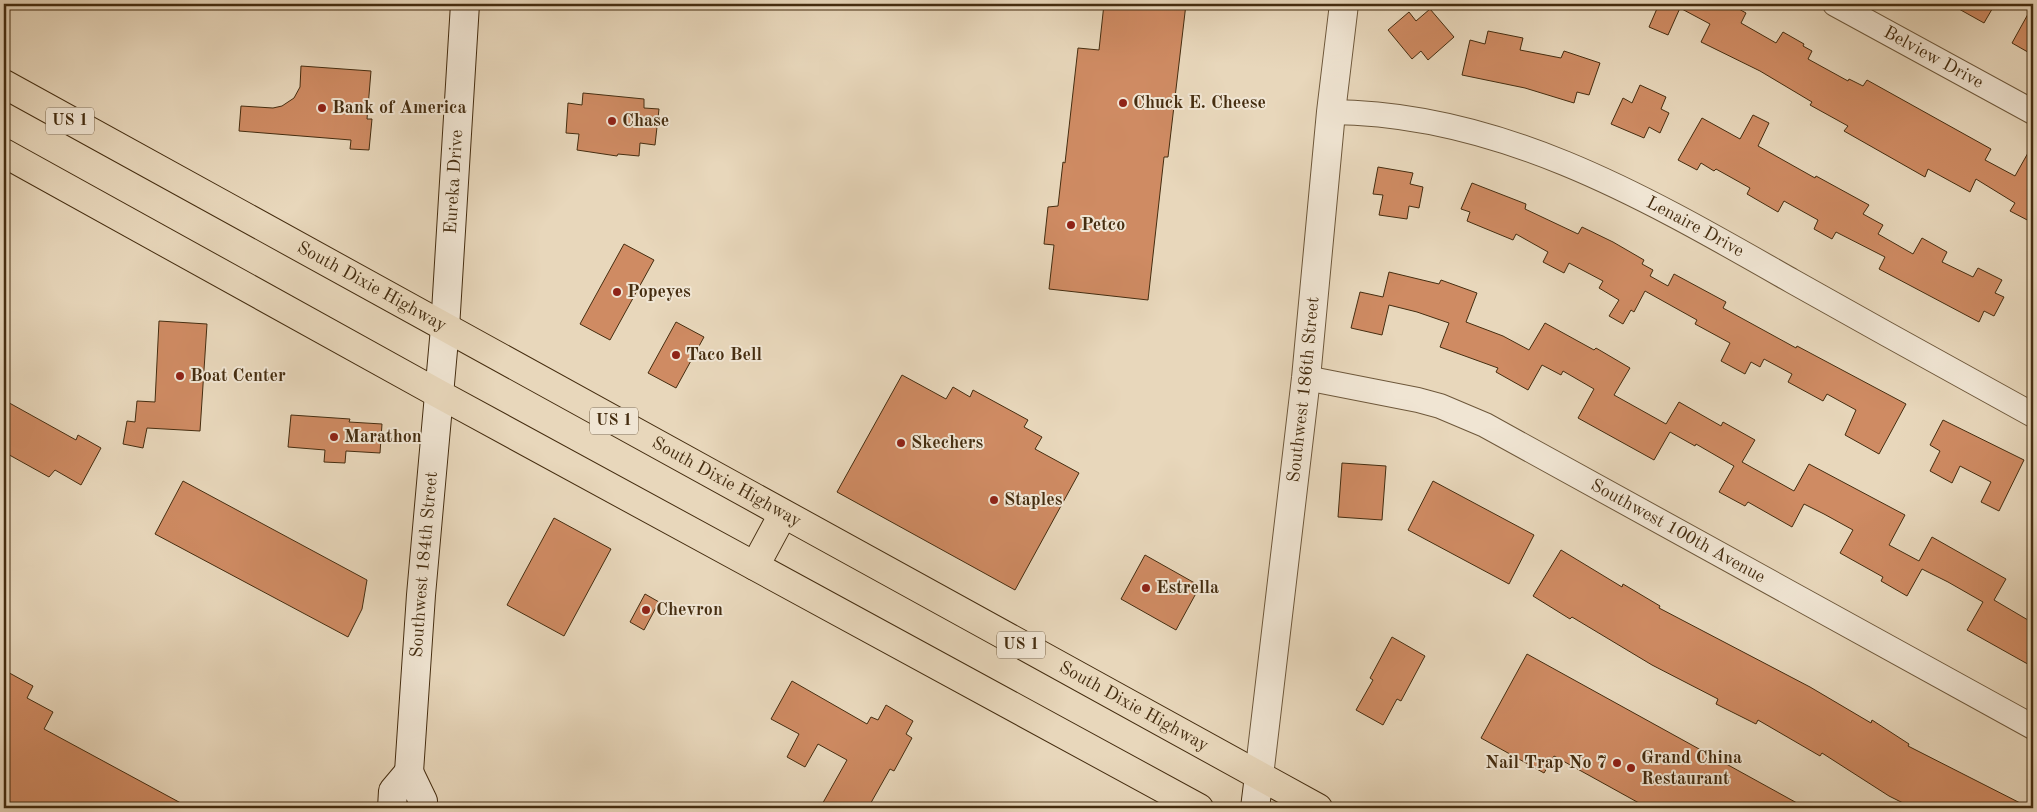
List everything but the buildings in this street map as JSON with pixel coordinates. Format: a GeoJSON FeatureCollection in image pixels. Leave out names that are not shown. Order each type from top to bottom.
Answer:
{"type":"FeatureCollection","features":[{"type":"Feature","properties":{"kind":"highway","name":"South Dixie Highway"},"geometry":{"type":"LineString","coordinates":[[4,84],[1318,808]]}},
{"type":"Feature","properties":{"kind":"highway"},"geometry":{"type":"LineString","coordinates":[[4,153],[439,394],[1199,808]]}},
{"type":"Feature","properties":{"kind":"highway"},"geometry":{"type":"LineString","coordinates":[[755,566],[783,514]]}},
{"type":"Feature","properties":{"kind":"main road","name":"Eureka Drive"},"geometry":{"type":"LineString","coordinates":[[444,328],[464,4]]}},
{"type":"Feature","properties":{"kind":"main road","name":"Southwest 186th Street"},"geometry":{"type":"LineString","coordinates":[[1255,808],[1306,378],[1331,112],[1344,4]]}},
{"type":"Feature","properties":{"kind":"main road","name":"Southwest 184th Street"},"geometry":{"type":"LineString","coordinates":[[423,808],[423,801],[409,772],[421,595],[444,328]]}},
{"type":"Feature","properties":{"kind":"main road"},"geometry":{"type":"LineString","coordinates":[[392,808],[393,791],[409,772]]}},
{"type":"Feature","properties":{"kind":"street","name":"Belview Drive"},"geometry":{"type":"LineString","coordinates":[[1835,4],[2033,112]]}},
{"type":"Feature","properties":{"kind":"street","name":"Lenaire Drive"},"geometry":{"type":"LineString","coordinates":[[1331,112],[1368,112],[1444,124],[1531,150],[1581,169],[1719,239],[2033,415]]}},
{"type":"Feature","properties":{"kind":"street","name":"Southwest 100th Avenue"},"geometry":{"type":"LineString","coordinates":[[1306,378],[1418,400],[1440,406],[1485,425],[2033,727]]}},
{"type":"Feature","properties":{"kind":"place","name":"Chuck E. Cheese"},"geometry":{"type":"Point","coordinates":[1123,103]}},
{"type":"Feature","properties":{"kind":"place","name":"Bank of America"},"geometry":{"type":"Point","coordinates":[322,108]}},
{"type":"Feature","properties":{"kind":"place","name":"Chase"},"geometry":{"type":"Point","coordinates":[612,121]}},
{"type":"Feature","properties":{"kind":"place","name":"Petco"},"geometry":{"type":"Point","coordinates":[1071,225]}},
{"type":"Feature","properties":{"kind":"place","name":"Popeyes"},"geometry":{"type":"Point","coordinates":[617,292]}},
{"type":"Feature","properties":{"kind":"place","name":"Taco Bell"},"geometry":{"type":"Point","coordinates":[676,355]}},
{"type":"Feature","properties":{"kind":"place","name":"Boat Center"},"geometry":{"type":"Point","coordinates":[180,376]}},
{"type":"Feature","properties":{"kind":"place","name":"Marathon"},"geometry":{"type":"Point","coordinates":[334,437]}},
{"type":"Feature","properties":{"kind":"place","name":"Skechers"},"geometry":{"type":"Point","coordinates":[901,443]}},
{"type":"Feature","properties":{"kind":"place","name":"Staples"},"geometry":{"type":"Point","coordinates":[994,500]}},
{"type":"Feature","properties":{"kind":"place","name":"Estrella"},"geometry":{"type":"Point","coordinates":[1146,588]}},
{"type":"Feature","properties":{"kind":"place","name":"Chevron"},"geometry":{"type":"Point","coordinates":[646,610]}},
{"type":"Feature","properties":{"kind":"place","name":"Nail Trap No 7"},"geometry":{"type":"Point","coordinates":[1617,763]}},
{"type":"Feature","properties":{"kind":"place","name":"Grand China Restaurant"},"geometry":{"type":"Point","coordinates":[1631,768]}}]}
